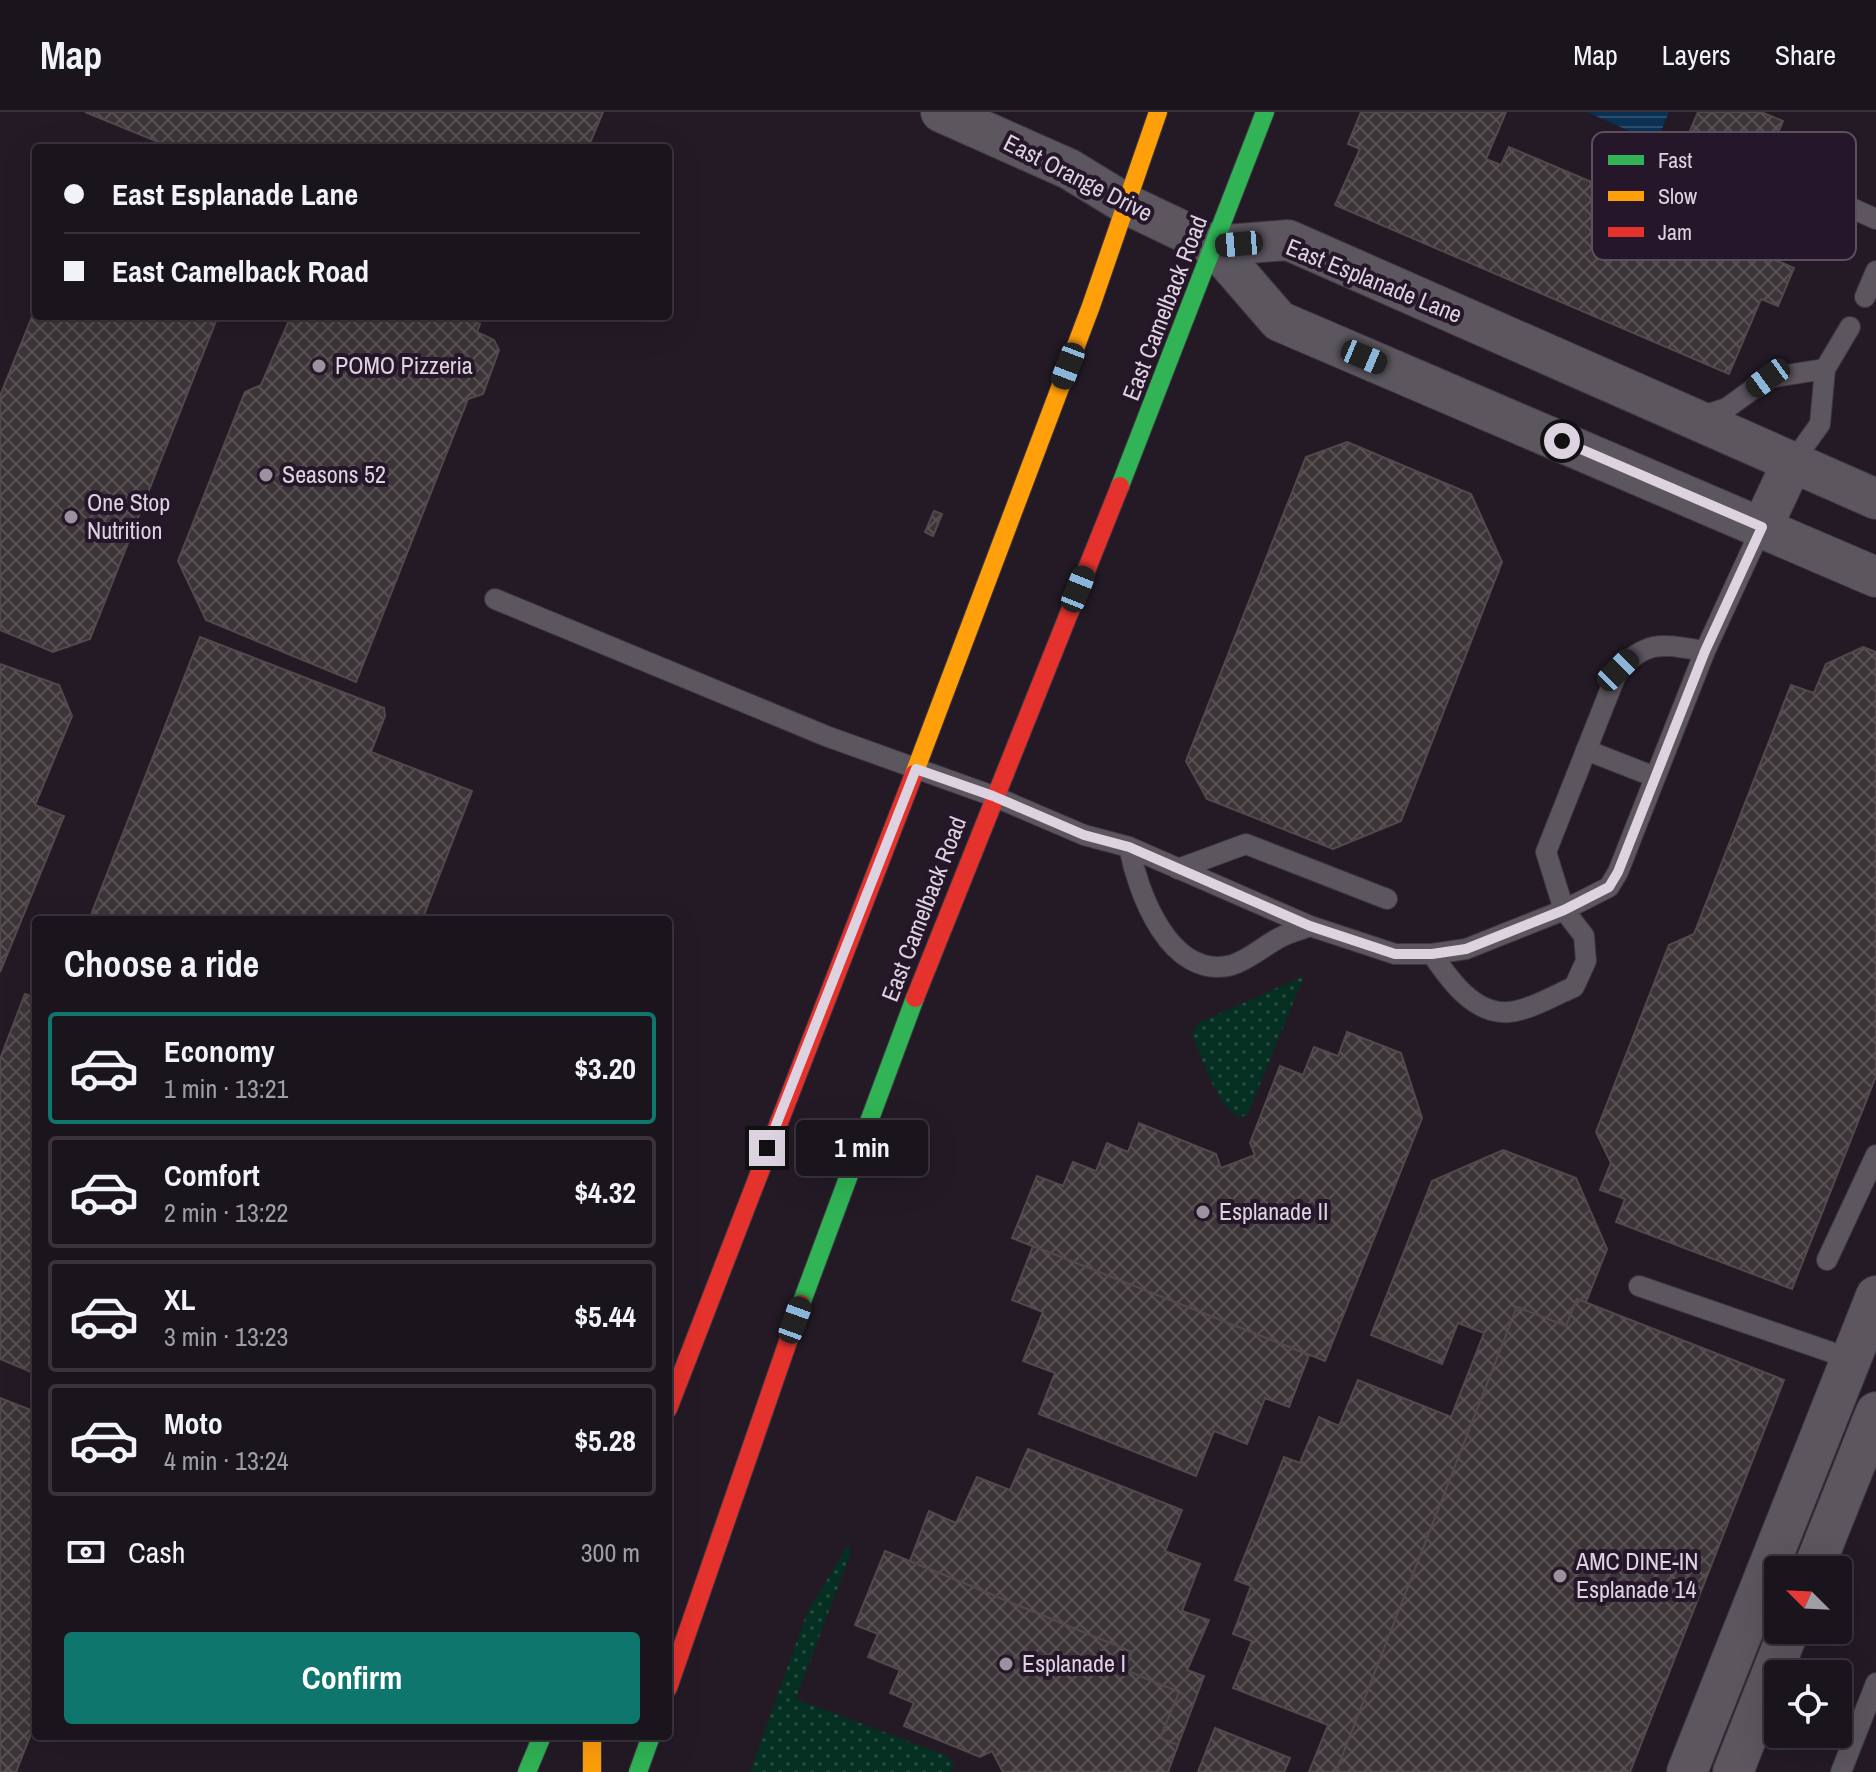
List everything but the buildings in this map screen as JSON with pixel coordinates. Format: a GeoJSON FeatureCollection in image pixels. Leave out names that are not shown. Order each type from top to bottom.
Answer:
{"type":"FeatureCollection","features":[{"type":"Feature","properties":{"kind":"main road"},"geometry":{"type":"LineString","coordinates":[[672,1399],[916,769],[1128,205],[1158,112]]}},
{"type":"Feature","properties":{"kind":"main road","name":"East Camelback Road"},"geometry":{"type":"LineString","coordinates":[[672,1676],[763,1407],[993,796],[1120,487],[1265,112]]}},
{"type":"Feature","properties":{"kind":"main road"},"geometry":{"type":"LineString","coordinates":[[527,1772],[540,1740]]}},
{"type":"Feature","properties":{"kind":"main road"},"geometry":{"type":"LineString","coordinates":[[592,1740],[592,1772]]}},
{"type":"Feature","properties":{"kind":"main road"},"geometry":{"type":"LineString","coordinates":[[638,1772],[650,1740]]}},
{"type":"Feature","properties":{"kind":"street","name":"East Orange Drive"},"geometry":{"type":"LineString","coordinates":[[941,112],[1069,169],[1128,205],[1214,246]]}},
{"type":"Feature","properties":{"kind":"street","name":"East Esplanade Lane"},"geometry":{"type":"LineString","coordinates":[[1214,246],[1288,240],[1876,499]]}},
{"type":"Feature","properties":{"kind":"street"},"geometry":{"type":"LineString","coordinates":[[1214,246],[1279,321],[1876,577]]}},
{"type":"Feature","properties":{"kind":"street"},"geometry":{"type":"LineString","coordinates":[[1762,527],[1792,463]]}},
{"type":"Feature","properties":{"kind":"street"},"geometry":{"type":"LineString","coordinates":[[1687,1772],[1876,1296]]}},
{"type":"Feature","properties":{"kind":"street"},"geometry":{"type":"LineString","coordinates":[[1819,1556],[1876,1412]]}},
{"type":"Feature","properties":{"kind":"street"},"geometry":{"type":"LineString","coordinates":[[1799,1490],[1838,1508]]}},
{"type":"Feature","properties":{"kind":"street"},"geometry":{"type":"LineString","coordinates":[[1733,1772],[1783,1644]]}},
{"type":"Feature","properties":{"kind":"lane"},"geometry":{"type":"LineString","coordinates":[[1856,210],[1876,219]]}},
{"type":"Feature","properties":{"kind":"lane"},"geometry":{"type":"LineString","coordinates":[[1865,297],[1876,271]]}},
{"type":"Feature","properties":{"kind":"lane"},"geometry":{"type":"LineString","coordinates":[[1792,463],[1820,424],[1825,369],[1850,327]]}},
{"type":"Feature","properties":{"kind":"lane"},"geometry":{"type":"LineString","coordinates":[[1694,419],[1727,408],[1768,378],[1825,369]]}},
{"type":"Feature","properties":{"kind":"lane"},"geometry":{"type":"LineString","coordinates":[[495,599],[1084,835],[1129,847],[1310,926],[1395,954],[1432,954],[1466,949],[1564,910],[1609,887],[1618,872],[1705,651],[1762,527]]}},
{"type":"Feature","properties":{"kind":"lane"},"geometry":{"type":"LineString","coordinates":[[1432,954],[1453,985],[1482,1006],[1509,1012],[1574,987],[1586,961],[1584,936],[1564,910],[1546,852],[1618,670],[1637,651],[1659,644],[1705,651]]}},
{"type":"Feature","properties":{"kind":"lane"},"geometry":{"type":"LineString","coordinates":[[1586,750],[1655,777]]}},
{"type":"Feature","properties":{"kind":"lane"},"geometry":{"type":"LineString","coordinates":[[1178,869],[1246,844],[1387,899]]}},
{"type":"Feature","properties":{"kind":"lane"},"geometry":{"type":"LineString","coordinates":[[1129,847],[1151,917],[1172,946],[1206,965],[1232,965],[1283,936],[1310,926]]}},
{"type":"Feature","properties":{"kind":"lane"},"geometry":{"type":"LineString","coordinates":[[1827,1260],[1876,1155]]}},
{"type":"Feature","properties":{"kind":"lane"},"geometry":{"type":"LineString","coordinates":[[1639,1286],[1851,1359]]}},
{"type":"Feature","properties":{"kind":"lane"},"geometry":{"type":"LineString","coordinates":[[1841,1772],[1876,1683]]}},
{"type":"Feature","properties":{"kind":"green space"},"geometry":{"type":"Polygon","coordinates":[[[1304,976],[1248,1113],[1241,1118],[1232,1112],[1217,1092],[1192,1034],[1198,1023],[1304,976]]]}},
{"type":"Feature","properties":{"kind":"green space"},"geometry":{"type":"Polygon","coordinates":[[[848,1545],[851,1552],[796,1699],[945,1755],[955,1766],[949,1772],[750,1772],[807,1613],[848,1545]]]}},
{"type":"Feature","properties":{"kind":"water"},"geometry":{"type":"Polygon","coordinates":[[[1587,112],[1669,112],[1661,132],[1632,132],[1587,112]]]}},
{"type":"Feature","properties":{"kind":"traffic: fast"},"geometry":{"type":"LineString","coordinates":[[1120,486],[1265,112]]}},
{"type":"Feature","properties":{"kind":"traffic: fast"},"geometry":{"type":"LineString","coordinates":[[801,1304],[915,998]]}},
{"type":"Feature","properties":{"kind":"traffic: fast"},"geometry":{"type":"LineString","coordinates":[[527,1772],[540,1740]]}},
{"type":"Feature","properties":{"kind":"traffic: fast"},"geometry":{"type":"LineString","coordinates":[[638,1772],[650,1740]]}},
{"type":"Feature","properties":{"kind":"traffic: slow"},"geometry":{"type":"LineString","coordinates":[[914,774],[1091,306],[1158,112]]}},
{"type":"Feature","properties":{"kind":"traffic: slow"},"geometry":{"type":"LineString","coordinates":[[592,1740],[592,1772]]}},
{"type":"Feature","properties":{"kind":"traffic: jam"},"geometry":{"type":"LineString","coordinates":[[915,998],[1120,486]]}},
{"type":"Feature","properties":{"kind":"traffic: jam"},"geometry":{"type":"LineString","coordinates":[[672,1399],[914,774]]}},
{"type":"Feature","properties":{"kind":"traffic: jam"},"geometry":{"type":"LineString","coordinates":[[672,1676],[801,1304]]}},
{"type":"Feature","properties":{"kind":"place","name":"POMO Pizzeria"},"geometry":{"type":"Point","coordinates":[319,366]}},
{"type":"Feature","properties":{"kind":"place","name":"Seasons 52"},"geometry":{"type":"Point","coordinates":[266,475]}},
{"type":"Feature","properties":{"kind":"place","name":"One Stop Nutrition"},"geometry":{"type":"Point","coordinates":[71,517]}},
{"type":"Feature","properties":{"kind":"place","name":"Esplanade II"},"geometry":{"type":"Point","coordinates":[1203,1212]}},
{"type":"Feature","properties":{"kind":"place","name":"AMC DINE-IN Esplanade 14"},"geometry":{"type":"Point","coordinates":[1560,1576]}},
{"type":"Feature","properties":{"kind":"place","name":"Esplanade I"},"geometry":{"type":"Point","coordinates":[1006,1664]}},
{"type":"Feature","properties":{"kind":"route"},"geometry":{"type":"LineString","coordinates":[[767,1148],[916,769],[993,796],[1084,835],[1129,847],[1310,926],[1395,954],[1432,954],[1466,949],[1564,910],[1609,887],[1618,872],[1705,651],[1762,527],[1562,441]]}}]}
